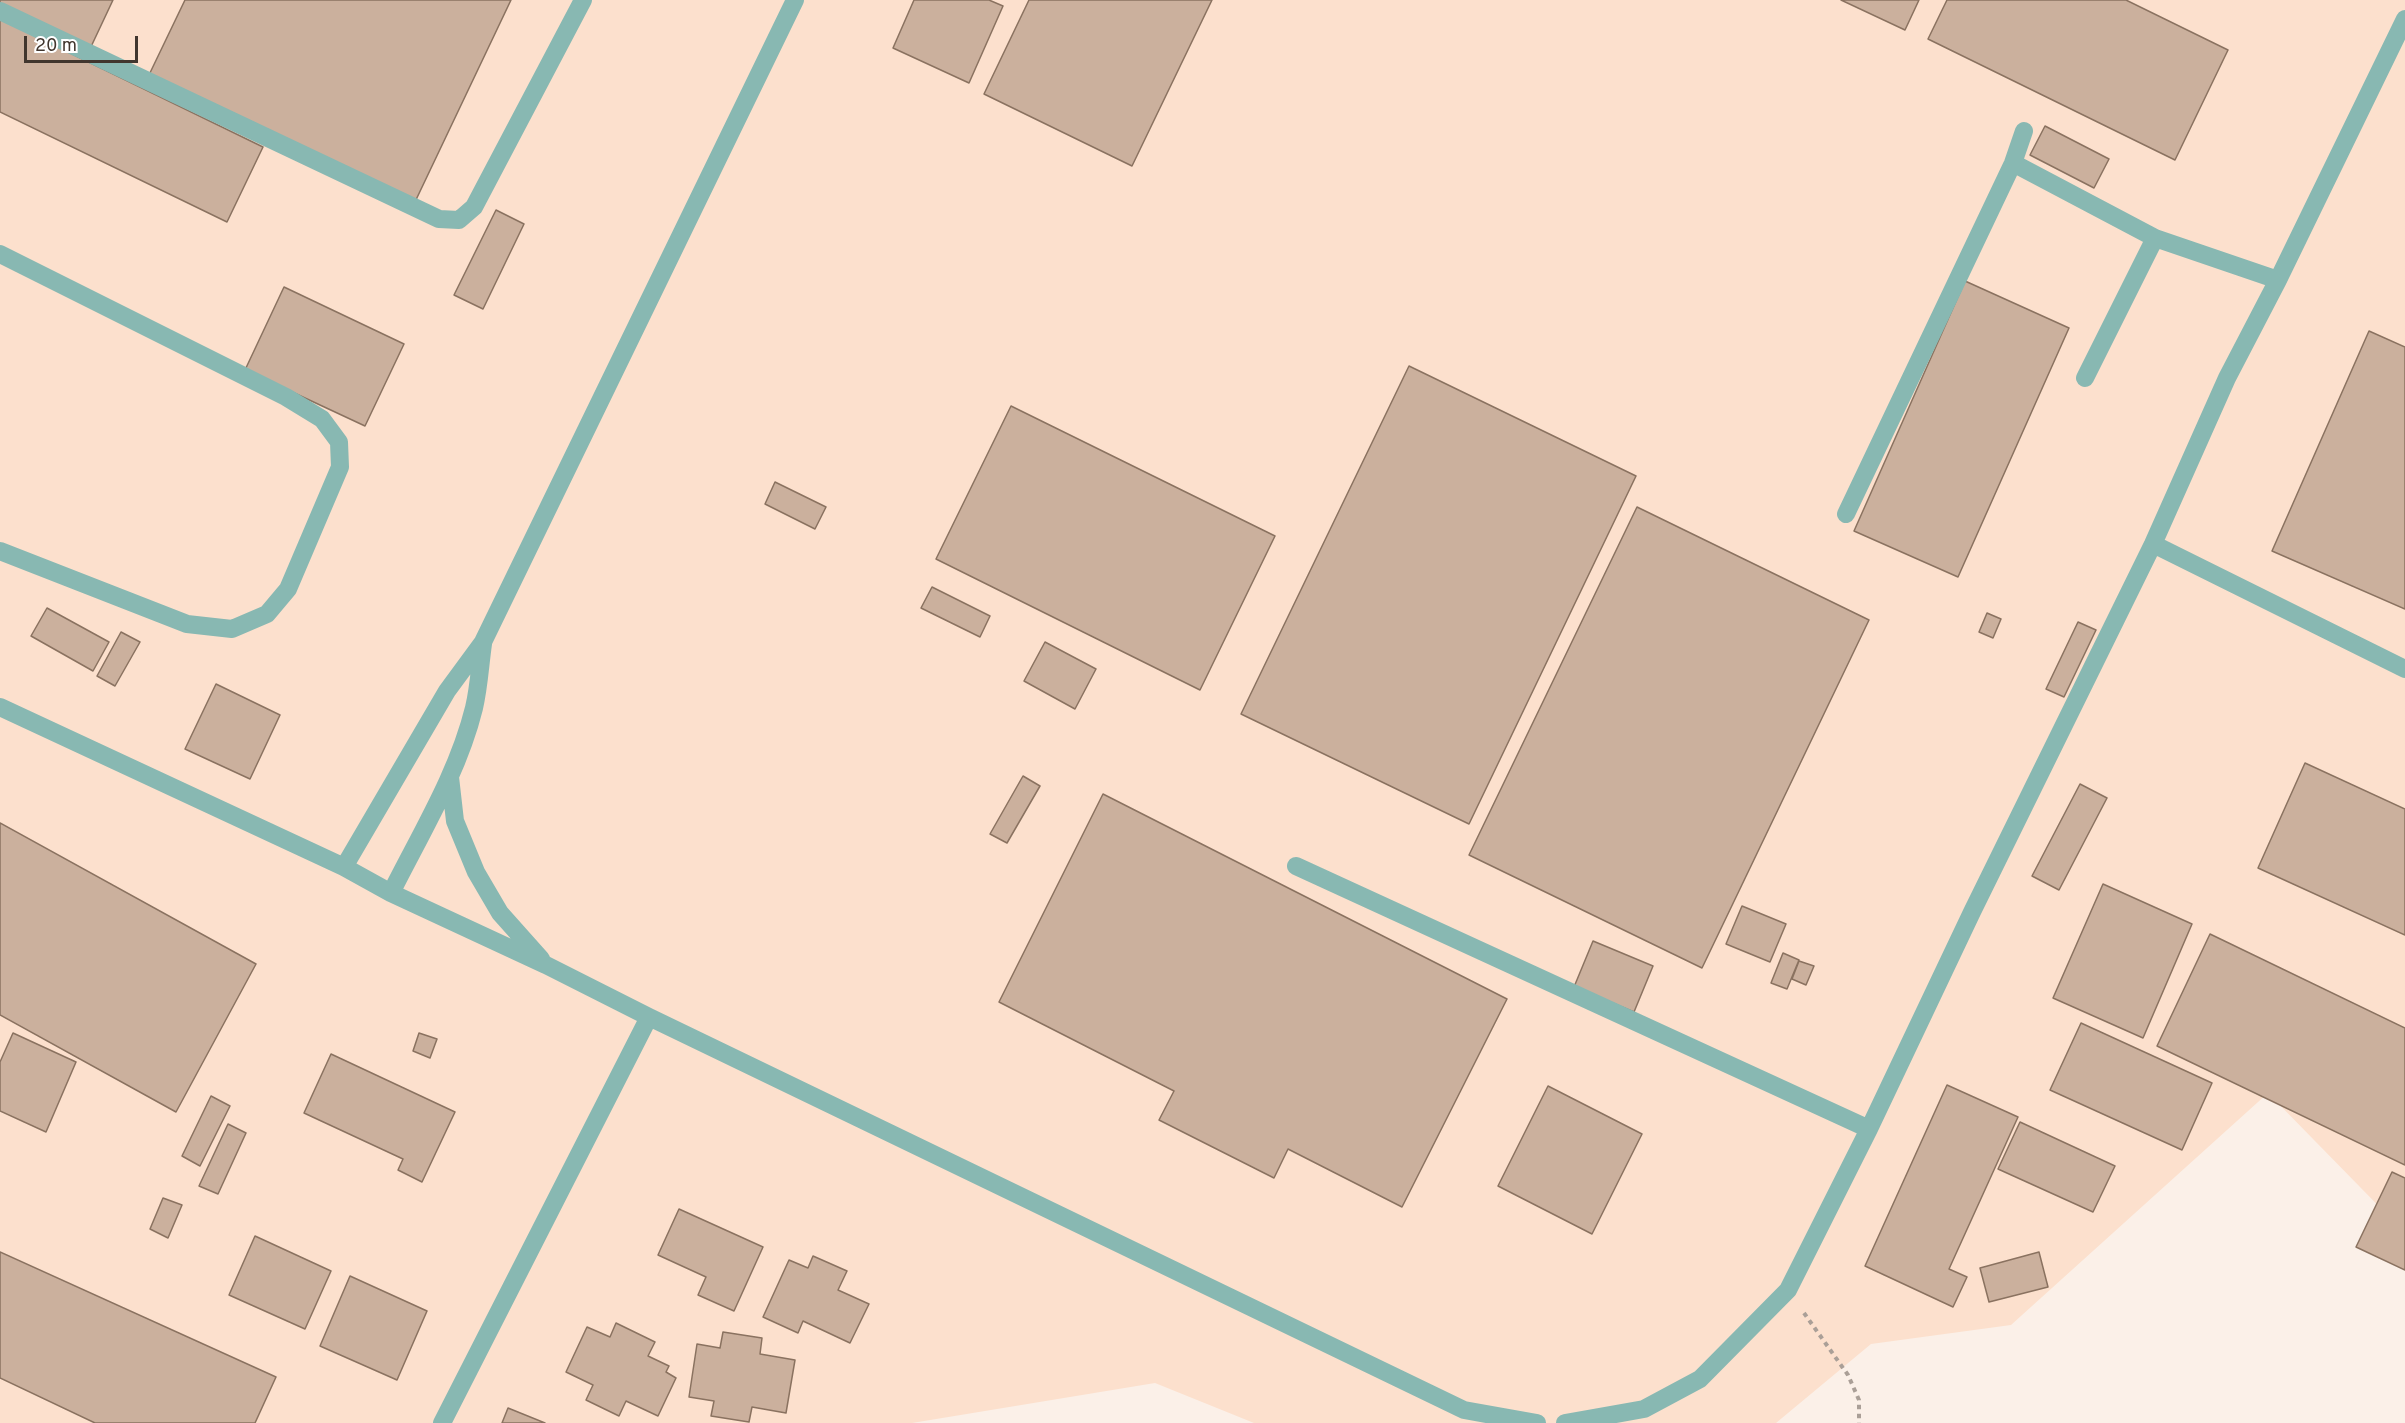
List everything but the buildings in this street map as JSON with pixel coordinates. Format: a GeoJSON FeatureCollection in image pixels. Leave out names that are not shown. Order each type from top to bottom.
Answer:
{"type":"FeatureCollection","features":[{"type":"Feature","properties":{"kind":"lane"},"geometry":{"type":"LineString","coordinates":[[0,11],[439,219],[459,220],[474,207],[583,0]]}},
{"type":"Feature","properties":{"kind":"lane"},"geometry":{"type":"LineString","coordinates":[[344,867],[447,691],[483,642],[795,0]]}},
{"type":"Feature","properties":{"kind":"lane"},"geometry":{"type":"LineString","coordinates":[[1565,1423],[1644,1409],[1700,1379],[1788,1290],[1869,1129],[1972,912],[2153,544],[2227,378],[2278,280],[2405,19]]}},
{"type":"Feature","properties":{"kind":"lane"},"geometry":{"type":"LineString","coordinates":[[1846,514],[2013,163],[2024,131]]}},
{"type":"Feature","properties":{"kind":"lane"},"geometry":{"type":"LineString","coordinates":[[2013,163],[2156,238],[2278,280]]}},
{"type":"Feature","properties":{"kind":"lane"},"geometry":{"type":"LineString","coordinates":[[2085,378],[2156,238]]}},
{"type":"Feature","properties":{"kind":"lane"},"geometry":{"type":"LineString","coordinates":[[0,254],[286,397],[322,419],[339,442],[339,468],[288,589],[267,614],[232,629],[187,624],[0,551]]}},
{"type":"Feature","properties":{"kind":"lane"},"geometry":{"type":"LineString","coordinates":[[2153,544],[2405,669]]}},
{"type":"Feature","properties":{"kind":"lane"},"geometry":{"type":"LineString","coordinates":[[391,893],[450,777],[475,707],[483,642]]}},
{"type":"Feature","properties":{"kind":"lane"},"geometry":{"type":"LineString","coordinates":[[0,707],[344,867],[391,893],[546,964],[649,1017],[1464,1410],[1537,1423]]}},
{"type":"Feature","properties":{"kind":"lane"},"geometry":{"type":"LineString","coordinates":[[450,777],[455,821],[476,872],[500,913],[546,964]]}},
{"type":"Feature","properties":{"kind":"lane"},"geometry":{"type":"LineString","coordinates":[[1296,866],[1869,1129]]}},
{"type":"Feature","properties":{"kind":"lane"},"geometry":{"type":"LineString","coordinates":[[442,1423],[649,1017]]}},
{"type":"Feature","properties":{"kind":"path"},"geometry":{"type":"LineString","coordinates":[[1788,1290],[1848,1375],[1859,1400],[1860,1423]]}},
{"type":"Feature","properties":{"kind":"shaded area"},"geometry":{"type":"Polygon","coordinates":[[[0,0],[2405,0],[2405,1233],[2268,1093],[2011,1325],[1871,1344],[1776,1423],[1254,1423],[1155,1383],[912,1423],[0,1423],[0,0]]]}}]}
